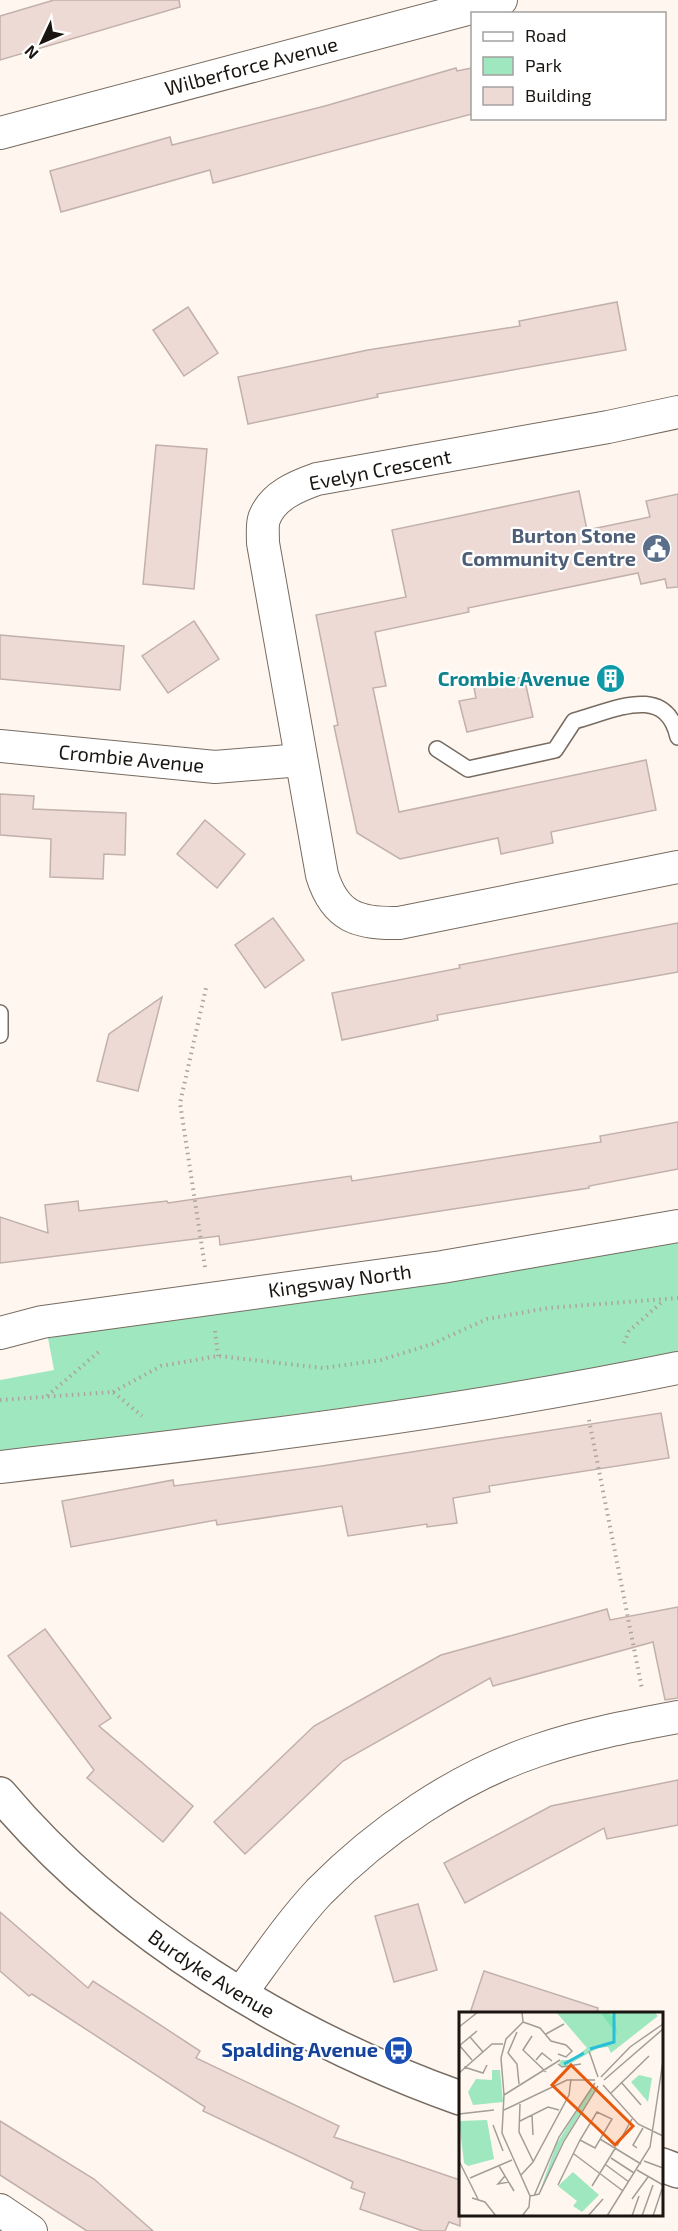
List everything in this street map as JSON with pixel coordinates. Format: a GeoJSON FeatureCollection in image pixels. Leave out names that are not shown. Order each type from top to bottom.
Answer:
{"type":"FeatureCollection","features":[{"type":"Feature","properties":{"kind":"street","name":"Wilberforce Avenue"},"geometry":{"type":"LineString","coordinates":[[0,133],[501,0]]}},
{"type":"Feature","properties":{"kind":"street","name":"Evelyn Crescent"},"geometry":{"type":"LineString","coordinates":[[301,760],[263,543],[264,519],[277,500],[294,487],[317,479],[608,427],[678,412]]}},
{"type":"Feature","properties":{"kind":"street","name":"Crombie Avenue"},"geometry":{"type":"LineString","coordinates":[[0,746],[215,767],[301,760]]}},
{"type":"Feature","properties":{"kind":"street"},"geometry":{"type":"LineString","coordinates":[[301,760],[327,893],[345,913],[369,924],[399,923],[678,867]]}},
{"type":"Feature","properties":{"kind":"street","name":"Kingsway North"},"geometry":{"type":"LineString","coordinates":[[0,1333],[42,1322],[442,1267],[678,1226]]}},
{"type":"Feature","properties":{"kind":"street"},"geometry":{"type":"LineString","coordinates":[[0,1467],[179,1447],[582,1386],[678,1368]]}},
{"type":"Feature","properties":{"kind":"street"},"geometry":{"type":"LineString","coordinates":[[241,1993],[279,1940],[319,1892],[373,1844],[422,1808],[476,1778],[533,1752],[586,1736],[663,1720]]}},
{"type":"Feature","properties":{"kind":"street","name":"Burdyke Avenue"},"geometry":{"type":"LineString","coordinates":[[0,1794],[62,1859],[126,1915],[241,1993],[325,2042],[405,2079],[459,2098]]}},
{"type":"Feature","properties":{"kind":"street"},"geometry":{"type":"LineString","coordinates":[[663,2165],[678,2170]]}},
{"type":"Feature","properties":{"kind":"street"},"geometry":{"type":"LineString","coordinates":[[0,2210],[31,2231]]}},
{"type":"Feature","properties":{"kind":"lane"},"geometry":{"type":"LineString","coordinates":[[437,749],[468,769],[555,750],[574,721],[647,703],[665,710],[675,725],[678,737]]}},
{"type":"Feature","properties":{"kind":"lane"},"geometry":{"type":"LineString","coordinates":[[0,1013],[0,1035]]}},
{"type":"Feature","properties":{"kind":"path"},"geometry":{"type":"LineString","coordinates":[[206,988],[180,1102],[218,1356]]}},
{"type":"Feature","properties":{"kind":"path"},"geometry":{"type":"LineString","coordinates":[[0,1400],[113,1392],[161,1366],[218,1356],[323,1368],[381,1360],[432,1344],[487,1319],[548,1308],[626,1300],[662,1302],[678,1299]]}},
{"type":"Feature","properties":{"kind":"path"},"geometry":{"type":"LineString","coordinates":[[622,1379],[619,1358],[629,1330],[662,1302]]}},
{"type":"Feature","properties":{"kind":"path"},"geometry":{"type":"LineString","coordinates":[[582,1386],[663,1720]]}},
{"type":"Feature","properties":{"kind":"path"},"geometry":{"type":"LineString","coordinates":[[113,1392],[179,1447]]}},
{"type":"Feature","properties":{"kind":"green space"},"geometry":{"type":"Polygon","coordinates":[[[678,1242],[678,1351],[546,1380],[0,1455],[0,1380],[54,1370],[48,1338],[678,1242]]]}},
{"type":"Feature","properties":{"kind":"building"},"geometry":{"type":"Polygon","coordinates":[[[54,0],[179,0],[180,7],[0,60],[0,16],[54,0]]]}},
{"type":"Feature","properties":{"kind":"building"},"geometry":{"type":"Polygon","coordinates":[[[456,68],[457,71],[471,68],[471,114],[213,183],[210,170],[61,212],[50,171],[170,137],[172,145],[325,106],[456,68]]]}},
{"type":"Feature","properties":{"kind":"building"},"geometry":{"type":"Polygon","coordinates":[[[617,302],[626,350],[377,394],[378,397],[248,424],[238,377],[368,350],[520,326],[519,321],[617,302]]]}},
{"type":"Feature","properties":{"kind":"building"},"geometry":{"type":"Polygon","coordinates":[[[188,307],[218,353],[184,376],[153,330],[188,307]]]}},
{"type":"Feature","properties":{"kind":"building"},"geometry":{"type":"Polygon","coordinates":[[[156,445],[207,449],[194,589],[143,584],[156,445]]]}},
{"type":"Feature","properties":{"kind":"building"},"geometry":{"type":"Polygon","coordinates":[[[579,491],[587,530],[650,517],[646,501],[678,494],[678,587],[667,588],[665,579],[641,584],[638,573],[468,608],[469,612],[375,632],[386,686],[373,688],[399,812],[646,760],[656,810],[551,832],[553,843],[501,854],[498,838],[400,859],[357,833],[334,726],[338,725],[316,615],[406,597],[392,530],[579,491]]]}},
{"type":"Feature","properties":{"kind":"building"},"geometry":{"type":"Polygon","coordinates":[[[194,621],[219,659],[168,693],[142,656],[194,621]]]}},
{"type":"Feature","properties":{"kind":"building"},"geometry":{"type":"Polygon","coordinates":[[[0,635],[124,646],[120,690],[0,679],[0,635]]]}},
{"type":"Feature","properties":{"kind":"building"},"geometry":{"type":"Polygon","coordinates":[[[524,677],[533,717],[467,732],[459,701],[476,698],[474,688],[524,677]]]}},
{"type":"Feature","properties":{"kind":"building"},"geometry":{"type":"Polygon","coordinates":[[[0,794],[34,796],[33,809],[126,813],[125,855],[104,854],[103,879],[50,877],[51,839],[0,835],[0,794]]]}},
{"type":"Feature","properties":{"kind":"building"},"geometry":{"type":"Polygon","coordinates":[[[205,820],[245,854],[217,888],[177,854],[205,820]]]}},
{"type":"Feature","properties":{"kind":"building"},"geometry":{"type":"Polygon","coordinates":[[[273,918],[304,960],[265,988],[235,945],[273,918]]]}},
{"type":"Feature","properties":{"kind":"building"},"geometry":{"type":"Polygon","coordinates":[[[678,923],[678,972],[437,1015],[438,1020],[342,1040],[332,993],[460,968],[459,965],[678,923]]]}},
{"type":"Feature","properties":{"kind":"building"},"geometry":{"type":"Polygon","coordinates":[[[162,997],[138,1091],[97,1081],[109,1034],[162,997]]]}},
{"type":"Feature","properties":{"kind":"building"},"geometry":{"type":"Polygon","coordinates":[[[678,1122],[678,1169],[589,1186],[589,1188],[220,1245],[219,1236],[0,1263],[0,1217],[48,1233],[45,1205],[78,1201],[79,1211],[167,1201],[168,1203],[351,1176],[352,1181],[601,1142],[600,1136],[678,1122]]]}},
{"type":"Feature","properties":{"kind":"building"},"geometry":{"type":"Polygon","coordinates":[[[661,1413],[669,1458],[489,1486],[490,1492],[453,1498],[457,1523],[427,1527],[427,1524],[348,1536],[342,1506],[217,1525],[216,1520],[71,1547],[62,1501],[173,1480],[174,1486],[322,1466],[661,1413]]]}},
{"type":"Feature","properties":{"kind":"building"},"geometry":{"type":"Polygon","coordinates":[[[678,1607],[678,1698],[665,1700],[653,1642],[493,1686],[490,1678],[343,1761],[245,1854],[214,1822],[314,1726],[441,1655],[607,1609],[610,1620],[678,1607]]]}},
{"type":"Feature","properties":{"kind":"building"},"geometry":{"type":"Polygon","coordinates":[[[45,1629],[111,1718],[99,1726],[193,1806],[163,1842],[87,1778],[94,1770],[8,1656],[45,1629]]]}},
{"type":"Feature","properties":{"kind":"building"},"geometry":{"type":"Polygon","coordinates":[[[678,1780],[678,1825],[607,1839],[604,1828],[465,1903],[444,1863],[551,1806],[678,1780]]]}},
{"type":"Feature","properties":{"kind":"building"},"geometry":{"type":"Polygon","coordinates":[[[418,1904],[437,1970],[394,1982],[375,1916],[418,1904]]]}},
{"type":"Feature","properties":{"kind":"building"},"geometry":{"type":"Polygon","coordinates":[[[0,1912],[88,1988],[93,1981],[200,2051],[196,2058],[339,2126],[334,2137],[459,2180],[460,2226],[449,2222],[445,2231],[423,2231],[360,2209],[365,2193],[351,2188],[353,2182],[203,2111],[205,2107],[32,1994],[29,1996],[0,1971],[0,1912]]]}},
{"type":"Feature","properties":{"kind":"building"},"geometry":{"type":"Polygon","coordinates":[[[484,1971],[598,2008],[597,2012],[470,2012],[484,1971]]]}},
{"type":"Feature","properties":{"kind":"building"},"geometry":{"type":"Polygon","coordinates":[[[0,2121],[94,2179],[153,2231],[87,2231],[0,2175],[0,2121]]]}},
{"type":"Feature","properties":{"kind":"place","name":"Burton Stone Community Centre"},"geometry":{"type":"Point","coordinates":[657,548]}},
{"type":"Feature","properties":{"kind":"place","name":"Crombie Avenue"},"geometry":{"type":"Point","coordinates":[611,679]}},
{"type":"Feature","properties":{"kind":"place","name":"Spalding Avenue"},"geometry":{"type":"Point","coordinates":[399,2050]}}]}
